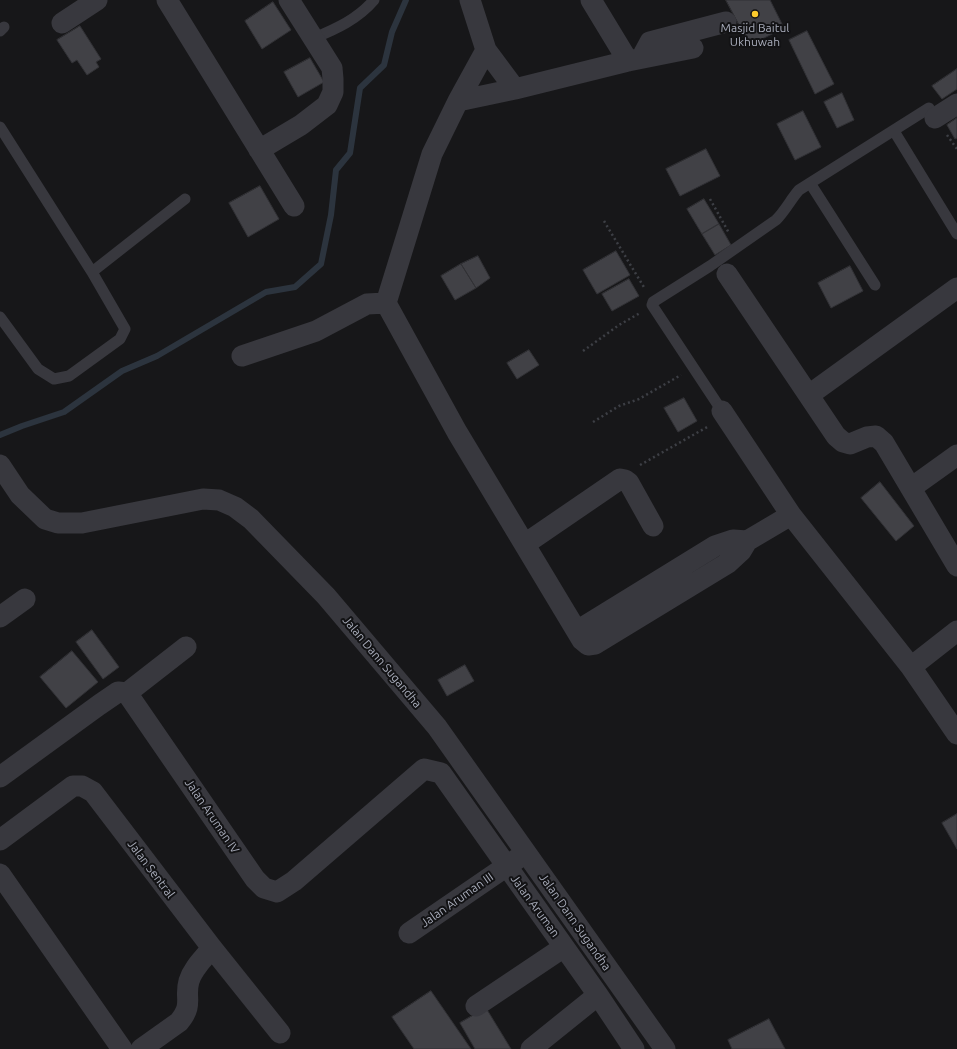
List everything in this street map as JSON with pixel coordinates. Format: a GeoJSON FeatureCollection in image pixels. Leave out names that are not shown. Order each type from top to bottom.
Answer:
{"type":"FeatureCollection","features":[{"type":"Feature","properties":{"kind":"street"},"geometry":{"type":"LineString","coordinates":[[62,23],[97,0]]}},
{"type":"Feature","properties":{"kind":"street"},"geometry":{"type":"LineString","coordinates":[[167,0],[294,206]]}},
{"type":"Feature","properties":{"kind":"street"},"geometry":{"type":"LineString","coordinates":[[259,150],[301,125],[327,105],[333,92],[332,68],[289,0]]}},
{"type":"Feature","properties":{"kind":"street"},"geometry":{"type":"LineString","coordinates":[[470,0],[486,50],[515,89]]}},
{"type":"Feature","properties":{"kind":"street"},"geometry":{"type":"LineString","coordinates":[[591,0],[635,59]]}},
{"type":"Feature","properties":{"kind":"street"},"geometry":{"type":"LineString","coordinates":[[635,59],[650,42],[726,22]]}},
{"type":"Feature","properties":{"kind":"street"},"geometry":{"type":"LineString","coordinates":[[458,101],[515,89],[635,59],[693,48]]}},
{"type":"Feature","properties":{"kind":"street"},"geometry":{"type":"LineString","coordinates":[[486,50],[458,101],[432,154],[386,303],[457,432],[577,631],[585,643],[591,645],[595,644],[728,563],[741,551],[747,541],[790,515]]}},
{"type":"Feature","properties":{"kind":"street"},"geometry":{"type":"LineString","coordinates":[[932,113],[957,104]]}},
{"type":"Feature","properties":{"kind":"street"},"geometry":{"type":"LineString","coordinates":[[727,274],[836,436],[843,442],[850,444],[867,437],[876,436],[884,443],[957,566]]}},
{"type":"Feature","properties":{"kind":"street"},"geometry":{"type":"LineString","coordinates":[[809,395],[957,288]]}},
{"type":"Feature","properties":{"kind":"street"},"geometry":{"type":"LineString","coordinates":[[242,356],[316,331],[366,304],[386,303]]}},
{"type":"Feature","properties":{"kind":"street"},"geometry":{"type":"LineString","coordinates":[[724,414],[790,515],[911,667],[957,734]]}},
{"type":"Feature","properties":{"kind":"street"},"geometry":{"type":"LineString","coordinates":[[912,488],[957,456]]}},
{"type":"Feature","properties":{"kind":"street","name":"Jalan Dann Sugandha"},"geometry":{"type":"LineString","coordinates":[[2,469],[20,495],[30,505],[45,519],[58,523],[82,523],[203,499],[219,500],[235,507],[251,519],[326,596],[437,728],[665,1049]]}},
{"type":"Feature","properties":{"kind":"street"},"geometry":{"type":"LineString","coordinates":[[525,544],[620,479],[629,483],[653,526]]}},
{"type":"Feature","properties":{"kind":"street"},"geometry":{"type":"LineString","coordinates":[[0,617],[25,599]]}},
{"type":"Feature","properties":{"kind":"street"},"geometry":{"type":"LineString","coordinates":[[911,667],[957,632]]}},
{"type":"Feature","properties":{"kind":"street"},"geometry":{"type":"LineString","coordinates":[[1,776],[118,692],[127,693],[186,647]]}},
{"type":"Feature","properties":{"kind":"street","name":"Jalan Aruman IV"},"geometry":{"type":"LineString","coordinates":[[127,693],[255,879],[264,888],[277,892],[294,881],[416,775],[424,769],[432,770]]}},
{"type":"Feature","properties":{"kind":"street","name":"Jalan Aruman"},"geometry":{"type":"LineString","coordinates":[[432,770],[441,773],[598,995],[634,1049]]}},
{"type":"Feature","properties":{"kind":"street","name":"Jalan Sentral"},"geometry":{"type":"LineString","coordinates":[[0,840],[73,786],[82,786],[93,792],[212,948],[280,1033]]}},
{"type":"Feature","properties":{"kind":"street","name":"Jalan Aruman III"},"geometry":{"type":"LineString","coordinates":[[409,933],[526,853]]}},
{"type":"Feature","properties":{"kind":"street"},"geometry":{"type":"LineString","coordinates":[[0,874],[122,1049]]}},
{"type":"Feature","properties":{"kind":"street"},"geometry":{"type":"LineString","coordinates":[[476,1006],[564,947]]}},
{"type":"Feature","properties":{"kind":"street"},"geometry":{"type":"LineString","coordinates":[[141,1049],[175,1026],[183,1017],[188,1004],[188,983],[190,978],[212,948]]}},
{"type":"Feature","properties":{"kind":"street"},"geometry":{"type":"LineString","coordinates":[[531,1049],[598,995]]}},
{"type":"Feature","properties":{"kind":"lane"},"geometry":{"type":"LineString","coordinates":[[314,38],[343,26],[374,0]]}},
{"type":"Feature","properties":{"kind":"lane"},"geometry":{"type":"LineString","coordinates":[[724,414],[652,304],[776,220],[799,190],[894,131],[932,113]]}},
{"type":"Feature","properties":{"kind":"lane"},"geometry":{"type":"LineString","coordinates":[[0,127],[92,272],[125,329],[120,339],[70,376],[54,379],[38,370],[0,317]]}},
{"type":"Feature","properties":{"kind":"lane"},"geometry":{"type":"LineString","coordinates":[[894,131],[957,234]]}},
{"type":"Feature","properties":{"kind":"lane"},"geometry":{"type":"LineString","coordinates":[[810,183],[875,285]]}},
{"type":"Feature","properties":{"kind":"lane"},"geometry":{"type":"LineString","coordinates":[[92,272],[184,199]]}},
{"type":"Feature","properties":{"kind":"path"},"geometry":{"type":"LineString","coordinates":[[710,199],[737,247]]}},
{"type":"Feature","properties":{"kind":"path"},"geometry":{"type":"LineString","coordinates":[[583,350],[652,304],[604,221]]}},
{"type":"Feature","properties":{"kind":"path"},"geometry":{"type":"LineString","coordinates":[[593,422],[619,406],[639,399],[694,368]]}},
{"type":"Feature","properties":{"kind":"path"},"geometry":{"type":"LineString","coordinates":[[638,466],[724,414]]}},
{"type":"Feature","properties":{"kind":"building","name":"Masjid Baitul Ukhuwah"},"geometry":{"type":"Polygon","coordinates":[[[726,0],[770,0],[784,28],[750,45],[726,0]]]}},
{"type":"Feature","properties":{"kind":"building"},"geometry":{"type":"Polygon","coordinates":[[[273,2],[291,30],[262,49],[245,21],[273,2]]]}},
{"type":"Feature","properties":{"kind":"building"},"geometry":{"type":"Polygon","coordinates":[[[80,26],[101,59],[96,62],[99,67],[87,75],[77,60],[72,63],[57,40],[80,26]]]}},
{"type":"Feature","properties":{"kind":"building"},"geometry":{"type":"Polygon","coordinates":[[[807,31],[834,84],[815,94],[789,40],[807,31]]]}},
{"type":"Feature","properties":{"kind":"building"},"geometry":{"type":"Polygon","coordinates":[[[310,58],[324,82],[298,97],[284,72],[310,58]]]}},
{"type":"Feature","properties":{"kind":"building"},"geometry":{"type":"Polygon","coordinates":[[[957,69],[957,89],[942,99],[932,86],[957,69]]]}},
{"type":"Feature","properties":{"kind":"building"},"geometry":{"type":"Polygon","coordinates":[[[842,93],[854,120],[837,128],[824,102],[842,93]]]}},
{"type":"Feature","properties":{"kind":"building"},"geometry":{"type":"Polygon","coordinates":[[[803,111],[821,147],[795,160],[777,124],[803,111]]]}},
{"type":"Feature","properties":{"kind":"building"},"geometry":{"type":"Polygon","coordinates":[[[957,118],[957,138],[955,139],[947,125],[957,118]]]}},
{"type":"Feature","properties":{"kind":"building"},"geometry":{"type":"Polygon","coordinates":[[[706,149],[720,176],[680,196],[666,169],[706,149]]]}},
{"type":"Feature","properties":{"kind":"building"},"geometry":{"type":"Polygon","coordinates":[[[260,186],[279,219],[248,237],[229,203],[260,186]]]}},
{"type":"Feature","properties":{"kind":"building"},"geometry":{"type":"Polygon","coordinates":[[[704,199],[719,224],[702,234],[687,209],[704,199]]]}},
{"type":"Feature","properties":{"kind":"building"},"geometry":{"type":"Polygon","coordinates":[[[719,224],[731,245],[715,255],[702,234],[719,224]]]}},
{"type":"Feature","properties":{"kind":"building"},"geometry":{"type":"Polygon","coordinates":[[[616,251],[630,275],[597,294],[583,270],[616,251]]]}},
{"type":"Feature","properties":{"kind":"building"},"geometry":{"type":"Polygon","coordinates":[[[478,256],[490,278],[476,288],[461,264],[478,256]]]}},
{"type":"Feature","properties":{"kind":"building"},"geometry":{"type":"Polygon","coordinates":[[[461,264],[476,288],[455,300],[441,276],[461,264]]]}},
{"type":"Feature","properties":{"kind":"building"},"geometry":{"type":"Polygon","coordinates":[[[850,266],[863,291],[831,308],[818,283],[850,266]]]}},
{"type":"Feature","properties":{"kind":"building"},"geometry":{"type":"Polygon","coordinates":[[[629,279],[639,296],[612,311],[602,294],[629,279]]]}},
{"type":"Feature","properties":{"kind":"building"},"geometry":{"type":"Polygon","coordinates":[[[529,350],[539,365],[517,379],[507,363],[529,350]]]}},
{"type":"Feature","properties":{"kind":"building"},"geometry":{"type":"Polygon","coordinates":[[[684,398],[697,421],[678,432],[664,408],[684,398]]]}},
{"type":"Feature","properties":{"kind":"building"},"geometry":{"type":"Polygon","coordinates":[[[880,482],[914,526],[896,541],[861,498],[880,482]]]}},
{"type":"Feature","properties":{"kind":"building"},"geometry":{"type":"Polygon","coordinates":[[[92,630],[119,667],[103,679],[76,642],[92,630]]]}},
{"type":"Feature","properties":{"kind":"building"},"geometry":{"type":"Polygon","coordinates":[[[72,651],[98,682],[66,708],[40,677],[72,651]]]}},
{"type":"Feature","properties":{"kind":"building"},"geometry":{"type":"Polygon","coordinates":[[[465,665],[474,681],[447,696],[438,680],[465,665]]]}},
{"type":"Feature","properties":{"kind":"building"},"geometry":{"type":"Polygon","coordinates":[[[957,814],[957,849],[942,823],[957,814]]]}},
{"type":"Feature","properties":{"kind":"building"},"geometry":{"type":"Polygon","coordinates":[[[431,991],[471,1049],[414,1049],[392,1017],[431,991]]]}},
{"type":"Feature","properties":{"kind":"building"},"geometry":{"type":"Polygon","coordinates":[[[486,1008],[511,1049],[475,1049],[460,1023],[486,1008]]]}},
{"type":"Feature","properties":{"kind":"building"},"geometry":{"type":"Polygon","coordinates":[[[769,1019],[785,1049],[732,1049],[728,1040],[769,1019]]]}},
{"type":"Feature","properties":{"kind":"waterway"},"geometry":{"type":"LineString","coordinates":[[0,435],[64,412],[122,371],[157,356],[266,292],[295,287],[321,264],[331,215],[336,170],[350,153],[360,88],[384,65],[392,32],[406,0]]}},
{"type":"Feature","properties":{"kind":"place","name":"Masjid Baitul Ukhuwah"},"geometry":{"type":"Point","coordinates":[755,14]}}]}
